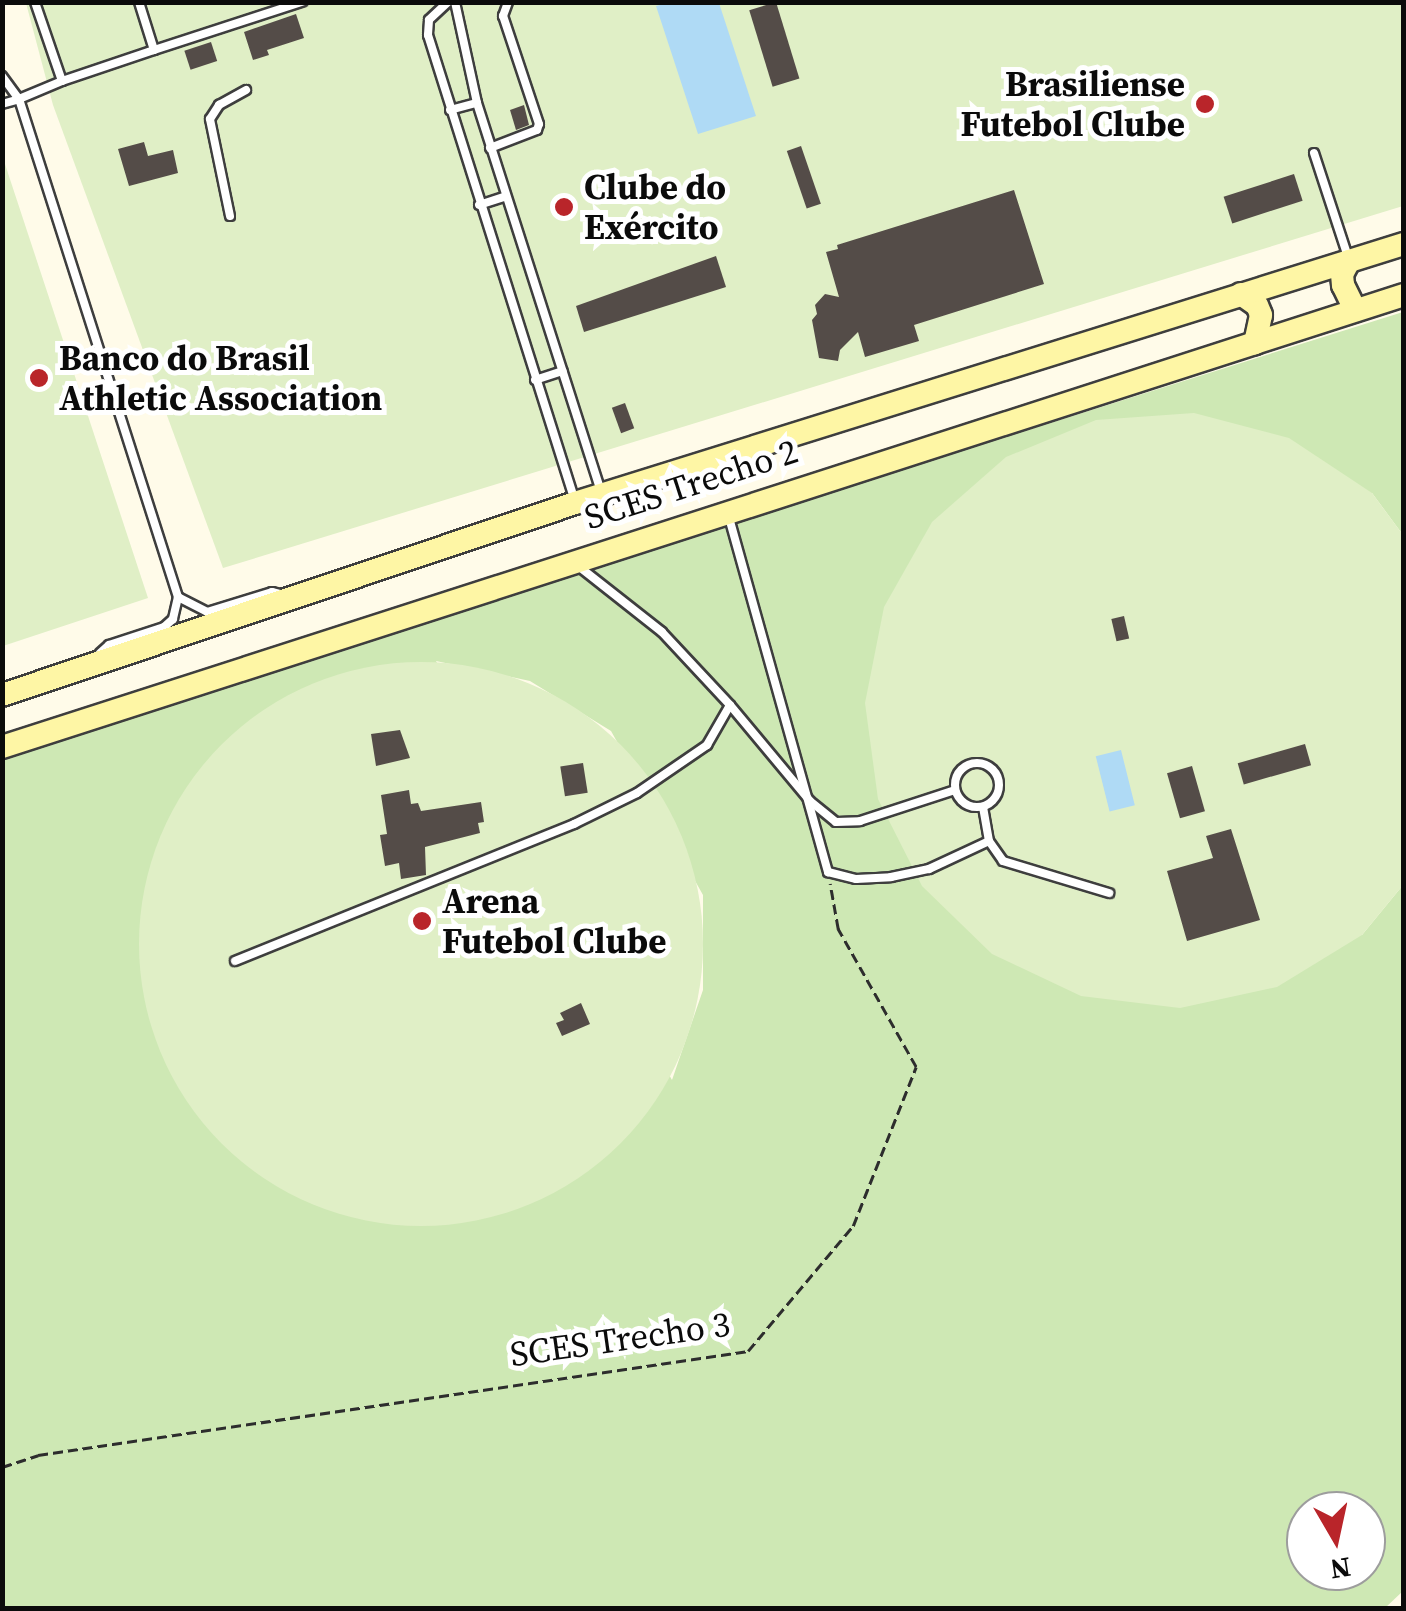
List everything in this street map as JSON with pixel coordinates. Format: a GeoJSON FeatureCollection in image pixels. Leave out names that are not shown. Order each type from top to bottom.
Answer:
{"type":"FeatureCollection","features":[{"type":"Feature","properties":{"kind":"main road","name":"SCES Trecho 2"},"geometry":{"type":"LineString","coordinates":[[2,695],[575,503],[1404,244]]}},
{"type":"Feature","properties":{"kind":"main road"},"geometry":{"type":"LineString","coordinates":[[1349,261],[1342,274],[1343,285],[1355,310]]}},
{"type":"Feature","properties":{"kind":"main road"},"geometry":{"type":"LineString","coordinates":[[1241,294],[1257,304],[1261,314],[1255,343]]}},
{"type":"Feature","properties":{"kind":"main road","name":"SCES Trecho 2"},"geometry":{"type":"LineString","coordinates":[[2,746],[1404,295]]}},
{"type":"Feature","properties":{"kind":"lane"},"geometry":{"type":"LineString","coordinates":[[35,2],[62,81]]}},
{"type":"Feature","properties":{"kind":"lane"},"geometry":{"type":"LineString","coordinates":[[139,2],[154,50]]}},
{"type":"Feature","properties":{"kind":"lane"},"geometry":{"type":"LineString","coordinates":[[2,104],[302,2]]}},
{"type":"Feature","properties":{"kind":"lane"},"geometry":{"type":"LineString","coordinates":[[575,503],[428,34],[429,20],[452,2],[476,103],[603,495]]}},
{"type":"Feature","properties":{"kind":"lane"},"geometry":{"type":"LineString","coordinates":[[490,148],[537,130],[538,124],[503,16],[507,3]]}},
{"type":"Feature","properties":{"kind":"lane"},"geometry":{"type":"LineString","coordinates":[[2,76],[18,99],[178,597]]}},
{"type":"Feature","properties":{"kind":"lane"},"geometry":{"type":"LineString","coordinates":[[230,216],[210,120],[219,105],[246,90]]}},
{"type":"Feature","properties":{"kind":"lane"},"geometry":{"type":"LineString","coordinates":[[450,110],[476,103]]}},
{"type":"Feature","properties":{"kind":"lane"},"geometry":{"type":"LineString","coordinates":[[1314,153],[1349,261]]}},
{"type":"Feature","properties":{"kind":"lane"},"geometry":{"type":"LineString","coordinates":[[479,205],[506,196]]}},
{"type":"Feature","properties":{"kind":"lane"},"geometry":{"type":"LineString","coordinates":[[535,380],[562,371]]}},
{"type":"Feature","properties":{"kind":"lane"},"geometry":{"type":"LineString","coordinates":[[726,510],[828,872],[856,878],[891,877],[928,869],[989,841]]}},
{"type":"Feature","properties":{"kind":"lane"},"geometry":{"type":"LineString","coordinates":[[571,560],[662,632],[730,705],[810,801],[836,822],[860,821],[955,790]]}},
{"type":"Feature","properties":{"kind":"lane","name":"SCES Trecho 2"},"geometry":{"type":"LineString","coordinates":[[85,667],[109,644],[164,627],[173,619],[178,597],[207,612],[272,592],[298,596]]}},
{"type":"Feature","properties":{"kind":"lane"},"geometry":{"type":"LineString","coordinates":[[235,961],[517,848],[637,793],[707,745],[730,705]]}},
{"type":"Feature","properties":{"kind":"lane"},"geometry":{"type":"LineString","coordinates":[[990,766],[1000,789],[991,804],[982,807],[966,804],[955,790],[958,773],[964,767],[990,766]]}},
{"type":"Feature","properties":{"kind":"lane"},"geometry":{"type":"LineString","coordinates":[[982,807],[989,841],[1003,861],[1109,892]]}},
{"type":"Feature","properties":{"kind":"path","name":"SCES Trecho 3"},"geometry":{"type":"LineString","coordinates":[[2,1467],[38,1455],[748,1351],[853,1226],[916,1067],[838,929],[828,872]]}},
{"type":"Feature","properties":{"kind":"green space","name":"Clube do Exército"},"geometry":{"type":"Polygon","coordinates":[[[26,3],[1403,3],[1403,206],[223,568],[53,105],[26,3]]]}},
{"type":"Feature","properties":{"kind":"green space","name":"Banco do Brasil Athletic Association"},"geometry":{"type":"Polygon","coordinates":[[[2,159],[148,598],[3,646],[2,159]]]}},
{"type":"Feature","properties":{"kind":"green space"},"geometry":{"type":"Polygon","coordinates":[[[1403,312],[1403,535],[1372,493],[1362,935],[1403,885],[1403,1591],[1385,1608],[3,1608],[2,761],[341,646],[1403,312]],[[436,661],[672,1080],[703,990],[703,895],[611,731],[530,681],[436,661]]]}},
{"type":"Feature","properties":{"kind":"green space"},"geometry":{"type":"Polygon","coordinates":[[[1194,413],[1289,438],[1372,493],[1403,535],[1403,885],[1362,935],[1277,987],[1180,1008],[1081,996],[992,954],[922,886],[878,799],[865,703],[884,607],[932,522],[1006,457],[1096,420],[1194,413]]]}},
{"type":"Feature","properties":{"kind":"green space","name":"Arena Futebol Clube"},"geometry":{"type":"Polygon","coordinates":[[[421,662],[476,667],[529,683],[578,709],[621,744],[656,787],[682,836],[698,889],[703,944],[698,999],[682,1052],[656,1101],[621,1144],[578,1179],[529,1205],[476,1221],[421,1226],[366,1221],[313,1205],[264,1179],[221,1144],[186,1101],[160,1052],[144,999],[139,944],[144,889],[160,836],[186,787],[221,744],[264,709],[313,683],[366,667],[421,662]]]}},
{"type":"Feature","properties":{"kind":"water"},"geometry":{"type":"Polygon","coordinates":[[[719,3],[756,116],[698,134],[656,6],[719,3]]]}},
{"type":"Feature","properties":{"kind":"water"},"geometry":{"type":"Polygon","coordinates":[[[1121,750],[1135,805],[1110,812],[1096,756],[1121,750]]]}},
{"type":"Feature","properties":{"kind":"building"},"geometry":{"type":"Polygon","coordinates":[[[776,2],[799,79],[773,87],[749,10],[776,2]]]}},
{"type":"Feature","properties":{"kind":"building"},"geometry":{"type":"Polygon","coordinates":[[[296,14],[304,38],[267,50],[269,55],[253,60],[244,32],[296,14]]]}},
{"type":"Feature","properties":{"kind":"building"},"geometry":{"type":"Polygon","coordinates":[[[211,42],[217,61],[191,70],[184,51],[211,42]]]}},
{"type":"Feature","properties":{"kind":"building"},"geometry":{"type":"Polygon","coordinates":[[[524,105],[529,125],[516,130],[510,110],[524,105]]]}},
{"type":"Feature","properties":{"kind":"building"},"geometry":{"type":"Polygon","coordinates":[[[144,142],[148,156],[173,150],[178,173],[129,186],[118,149],[144,142]]]}},
{"type":"Feature","properties":{"kind":"building"},"geometry":{"type":"Polygon","coordinates":[[[801,146],[821,204],[807,209],[787,151],[801,146]]]}},
{"type":"Feature","properties":{"kind":"building"},"geometry":{"type":"Polygon","coordinates":[[[1294,174],[1303,201],[1232,223],[1224,197],[1294,174]]]}},
{"type":"Feature","properties":{"kind":"building"},"geometry":{"type":"Polygon","coordinates":[[[1014,190],[1044,284],[914,325],[919,341],[865,357],[858,332],[840,350],[838,361],[819,358],[812,320],[817,314],[815,305],[825,294],[839,297],[826,252],[838,249],[837,245],[1014,190]]]}},
{"type":"Feature","properties":{"kind":"building"},"geometry":{"type":"Polygon","coordinates":[[[716,256],[726,287],[584,332],[576,306],[716,256]]]}},
{"type":"Feature","properties":{"kind":"building"},"geometry":{"type":"Polygon","coordinates":[[[625,403],[634,428],[621,433],[612,408],[625,403]]]}},
{"type":"Feature","properties":{"kind":"building"},"geometry":{"type":"Polygon","coordinates":[[[1124,616],[1129,638],[1117,641],[1111,619],[1124,616]]]}},
{"type":"Feature","properties":{"kind":"building"},"geometry":{"type":"Polygon","coordinates":[[[400,730],[410,758],[376,766],[371,734],[400,730]]]}},
{"type":"Feature","properties":{"kind":"building"},"geometry":{"type":"Polygon","coordinates":[[[1305,744],[1311,765],[1244,784],[1238,763],[1305,744]]]}},
{"type":"Feature","properties":{"kind":"building"},"geometry":{"type":"Polygon","coordinates":[[[583,763],[588,793],[565,796],[560,767],[583,763]]]}},
{"type":"Feature","properties":{"kind":"building"},"geometry":{"type":"Polygon","coordinates":[[[1192,766],[1205,811],[1180,818],[1167,773],[1192,766]]]}},
{"type":"Feature","properties":{"kind":"building"},"geometry":{"type":"Polygon","coordinates":[[[409,790],[411,804],[418,803],[421,811],[481,802],[484,822],[478,823],[480,833],[425,847],[426,875],[401,879],[399,863],[385,866],[380,835],[387,834],[381,795],[409,790]]]}},
{"type":"Feature","properties":{"kind":"building"},"geometry":{"type":"Polygon","coordinates":[[[1231,829],[1260,920],[1187,941],[1167,871],[1213,858],[1206,836],[1231,829]]]}},
{"type":"Feature","properties":{"kind":"building"},"geometry":{"type":"Polygon","coordinates":[[[581,1003],[590,1024],[562,1036],[556,1023],[564,1020],[560,1013],[581,1003]]]}},
{"type":"Feature","properties":{"kind":"place","name":"Brasiliense Futebol Clube"},"geometry":{"type":"Point","coordinates":[1205,104]}},
{"type":"Feature","properties":{"kind":"place","name":"Clube do Exército"},"geometry":{"type":"Point","coordinates":[564,207]}},
{"type":"Feature","properties":{"kind":"place","name":"Banco do Brasil Athletic Association"},"geometry":{"type":"Point","coordinates":[39,378]}},
{"type":"Feature","properties":{"kind":"place","name":"Arena Futebol Clube"},"geometry":{"type":"Point","coordinates":[422,921]}}]}
